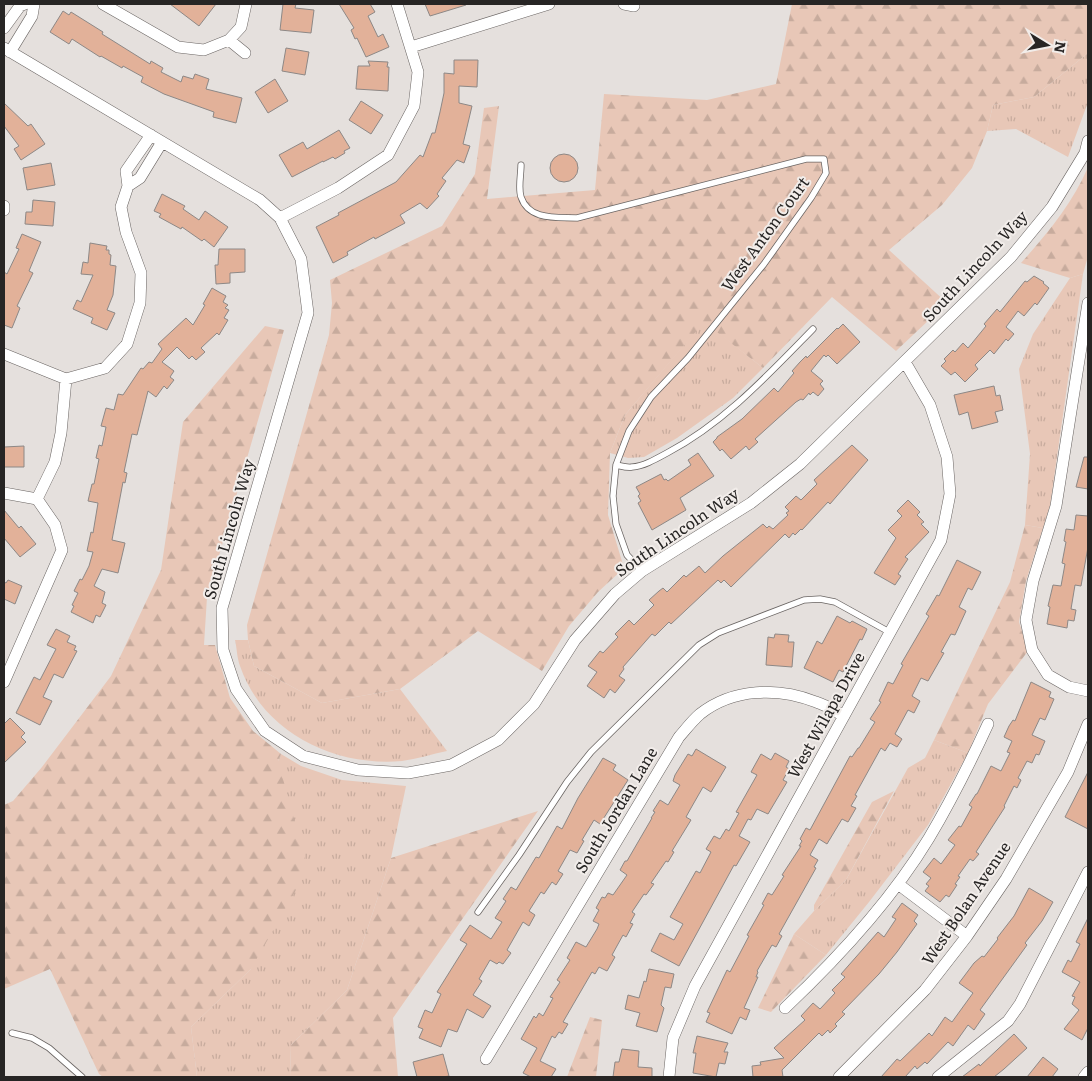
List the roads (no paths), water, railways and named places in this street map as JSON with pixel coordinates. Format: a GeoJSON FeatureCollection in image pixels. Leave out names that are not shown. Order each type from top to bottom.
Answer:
{"type":"FeatureCollection","features":[{"type":"Feature","properties":{"kind":"street"},"geometry":{"type":"LineString","coordinates":[[4,28],[20,6],[25,4]]}},
{"type":"Feature","properties":{"kind":"street"},"geometry":{"type":"LineString","coordinates":[[7,50],[32,16],[34,4]]}},
{"type":"Feature","properties":{"kind":"street"},"geometry":{"type":"LineString","coordinates":[[103,4],[178,47],[204,50],[229,40],[241,27],[246,4]]}},
{"type":"Feature","properties":{"kind":"street"},"geometry":{"type":"LineString","coordinates":[[280,218],[338,188],[388,155],[414,106],[418,72],[397,4]]}},
{"type":"Feature","properties":{"kind":"street"},"geometry":{"type":"LineString","coordinates":[[411,47],[549,4]]}},
{"type":"Feature","properties":{"kind":"street"},"geometry":{"type":"LineString","coordinates":[[229,40],[245,53]]}},
{"type":"Feature","properties":{"kind":"street","name":"South Lincoln Way"},"geometry":{"type":"LineString","coordinates":[[7,50],[260,200],[280,218],[302,259],[308,313],[222,608],[222,650],[236,689],[265,731],[303,756],[358,770],[408,773],[452,765],[498,740],[534,704],[575,640],[615,594],[642,571],[751,504],[800,464],[906,362],[1011,256],[1052,207],[1085,153],[1088,141]]}},
{"type":"Feature","properties":{"kind":"street"},"geometry":{"type":"LineString","coordinates":[[4,354],[66,379],[105,368],[127,344],[140,304],[141,273],[126,232],[121,206],[128,186],[126,171],[151,135]]}},
{"type":"Feature","properties":{"kind":"street"},"geometry":{"type":"LineString","coordinates":[[128,186],[140,178],[162,142]]}},
{"type":"Feature","properties":{"kind":"street"},"geometry":{"type":"LineString","coordinates":[[1088,303],[1056,506],[1033,581],[1026,620],[1032,650],[1048,675],[1069,687],[1088,691]]}},
{"type":"Feature","properties":{"kind":"street","name":"West Wilapa Drive"},"geometry":{"type":"LineString","coordinates":[[669,1077],[673,1038],[695,986],[941,540],[950,494],[947,457],[930,405],[906,362]]}},
{"type":"Feature","properties":{"kind":"street"},"geometry":{"type":"LineString","coordinates":[[37,499],[55,462],[61,433],[66,379]]}},
{"type":"Feature","properties":{"kind":"street"},"geometry":{"type":"LineString","coordinates":[[4,493],[37,499],[55,525],[62,550],[4,682]]}},
{"type":"Feature","properties":{"kind":"street","name":"South Jordan Lane"},"geometry":{"type":"LineString","coordinates":[[486,1058],[679,737],[700,715],[722,700],[757,691],[789,694],[817,702],[844,716]]}},
{"type":"Feature","properties":{"kind":"street"},"geometry":{"type":"LineString","coordinates":[[784,1008],[809,986],[898,884],[928,839],[963,777],[988,724]]}},
{"type":"Feature","properties":{"kind":"street","name":"West Bolan Avenue"},"geometry":{"type":"LineString","coordinates":[[840,1077],[926,990],[966,936],[1006,879],[1068,772],[1088,724]]}},
{"type":"Feature","properties":{"kind":"street"},"geometry":{"type":"LineString","coordinates":[[938,1077],[1008,1021],[1020,1004],[1088,872]]}},
{"type":"Feature","properties":{"kind":"street"},"geometry":{"type":"LineString","coordinates":[[898,884],[966,936]]}},
{"type":"Feature","properties":{"kind":"street"},"geometry":{"type":"LineString","coordinates":[[1084,1077],[1088,1072]]}},
{"type":"Feature","properties":{"kind":"lane","name":"West Anton Court"},"geometry":{"type":"LineString","coordinates":[[521,165],[521,196],[527,208],[536,214],[551,218],[577,218],[806,159],[824,159],[826,173],[811,198],[764,264],[688,358],[651,397],[629,431],[616,465],[613,496],[616,524],[627,555],[642,571]]}},
{"type":"Feature","properties":{"kind":"lane"},"geometry":{"type":"LineString","coordinates":[[616,465],[630,467],[651,462],[678,448],[720,419],[813,329]]}},
{"type":"Feature","properties":{"kind":"lane"},"geometry":{"type":"LineString","coordinates":[[478,912],[567,782],[591,752],[699,645],[718,633],[804,600],[820,599],[835,602],[891,633]]}},
{"type":"Feature","properties":{"kind":"lane"},"geometry":{"type":"LineString","coordinates":[[12,1033],[32,1038],[49,1048],[82,1077]]}}]}
